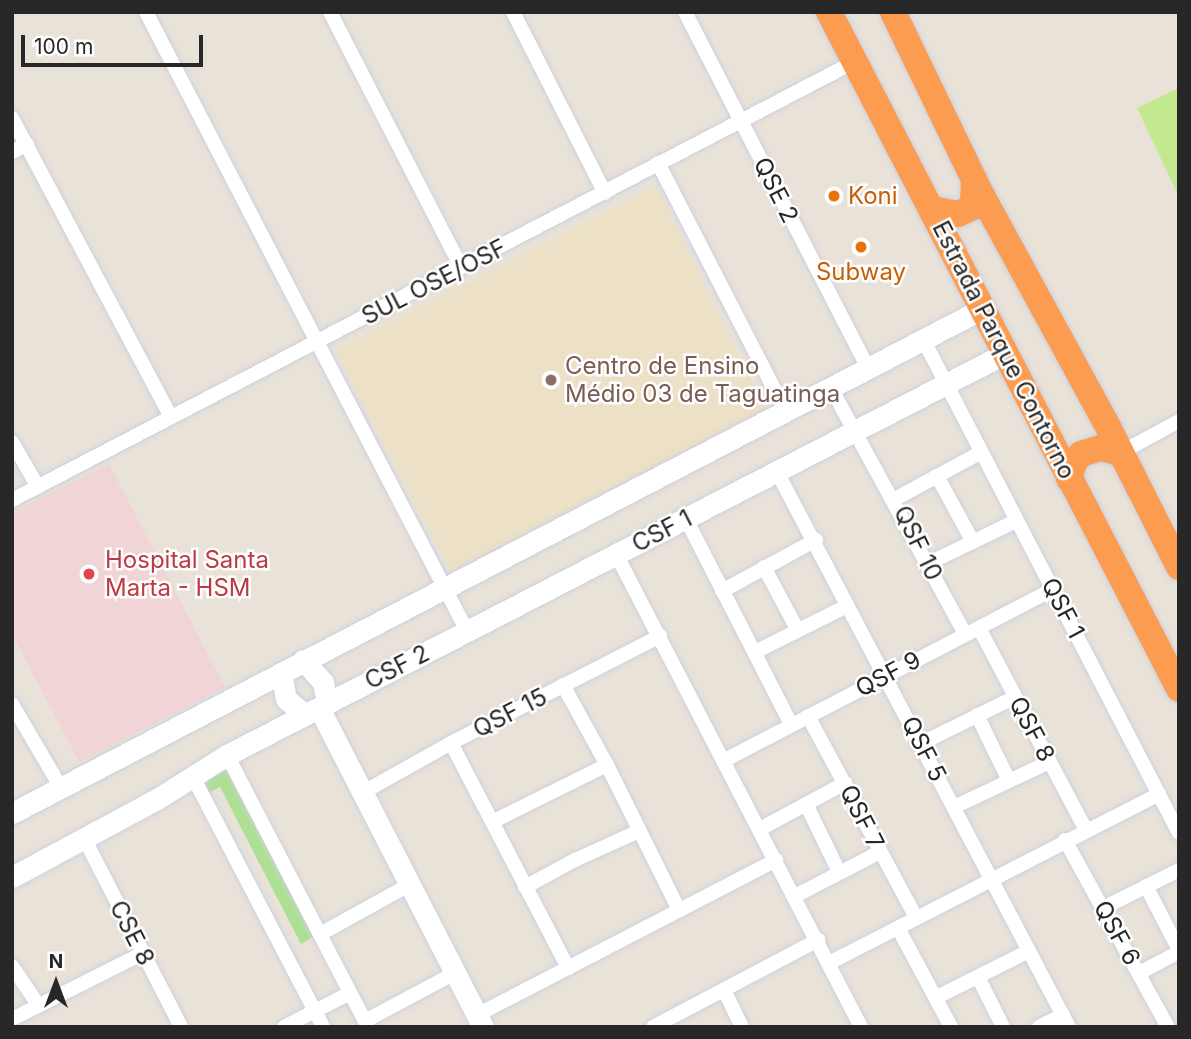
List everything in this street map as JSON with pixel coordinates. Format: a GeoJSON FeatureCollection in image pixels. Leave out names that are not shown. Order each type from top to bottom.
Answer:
{"type":"FeatureCollection","features":[{"type":"Feature","properties":{"kind":"highway","name":"Estrada Parque Contorno"},"geometry":{"type":"LineString","coordinates":[[829,12],[1179,689]]}},
{"type":"Feature","properties":{"kind":"highway","name":"Estrada Parque Contorno"},"geometry":{"type":"LineString","coordinates":[[893,12],[1000,231],[1104,419],[1179,567]]}},
{"type":"Feature","properties":{"kind":"highway"},"geometry":{"type":"LineString","coordinates":[[932,209],[958,214],[973,207],[976,198],[974,180]]}},
{"type":"Feature","properties":{"kind":"highway"},"geometry":{"type":"LineString","coordinates":[[954,250],[959,237],[970,225],[979,222],[1000,231]]}},
{"type":"Feature","properties":{"kind":"highway"},"geometry":{"type":"LineString","coordinates":[[1046,432],[1066,440],[1074,440],[1084,437],[1104,419]]}},
{"type":"Feature","properties":{"kind":"highway"},"geometry":{"type":"LineString","coordinates":[[1069,479],[1074,463],[1081,454],[1101,448],[1120,453]]}},
{"type":"Feature","properties":{"kind":"street"},"geometry":{"type":"LineString","coordinates":[[146,12],[467,631]]}},
{"type":"Feature","properties":{"kind":"street"},"geometry":{"type":"LineString","coordinates":[[330,12],[461,267]]}},
{"type":"Feature","properties":{"kind":"street"},"geometry":{"type":"LineString","coordinates":[[513,12],[606,193]]}},
{"type":"Feature","properties":{"kind":"street","name":"QSE 2"},"geometry":{"type":"LineString","coordinates":[[685,12],[868,368]]}},
{"type":"Feature","properties":{"kind":"street","name":"SUL OSE/OSF"},"geometry":{"type":"LineString","coordinates":[[12,500],[854,62]]}},
{"type":"Feature","properties":{"kind":"street"},"geometry":{"type":"LineString","coordinates":[[12,118],[171,417]]}},
{"type":"Feature","properties":{"kind":"street"},"geometry":{"type":"LineString","coordinates":[[12,152],[27,144]]}},
{"type":"Feature","properties":{"kind":"street"},"geometry":{"type":"LineString","coordinates":[[658,163],[786,412]]}},
{"type":"Feature","properties":{"kind":"street"},"geometry":{"type":"LineString","coordinates":[[12,813],[303,660],[446,589],[602,504],[786,412],[982,309]]}},
{"type":"Feature","properties":{"kind":"street","name":"QSF 1"},"geometry":{"type":"LineString","coordinates":[[923,339],[1179,833]]}},
{"type":"Feature","properties":{"kind":"street","name":"CSF 1"},"geometry":{"type":"LineString","coordinates":[[467,631],[1004,354]]}},
{"type":"Feature","properties":{"kind":"street"},"geometry":{"type":"LineString","coordinates":[[831,388],[893,500]]}},
{"type":"Feature","properties":{"kind":"street"},"geometry":{"type":"LineString","coordinates":[[1120,453],[1179,421]]}},
{"type":"Feature","properties":{"kind":"street"},"geometry":{"type":"LineString","coordinates":[[12,442],[38,487]]}},
{"type":"Feature","properties":{"kind":"street","name":"QSF 10"},"geometry":{"type":"LineString","coordinates":[[972,631],[928,565],[893,500],[980,453]]}},
{"type":"Feature","properties":{"kind":"street","name":"QSF 5"},"geometry":{"type":"LineString","coordinates":[[777,472],[816,540],[1066,1021]]}},
{"type":"Feature","properties":{"kind":"street"},"geometry":{"type":"LineString","coordinates":[[937,477],[973,542]]}},
{"type":"Feature","properties":{"kind":"street"},"geometry":{"type":"LineString","coordinates":[[686,519],[791,724]]}},
{"type":"Feature","properties":{"kind":"street"},"geometry":{"type":"LineString","coordinates":[[928,565],[1016,521]]}},
{"type":"Feature","properties":{"kind":"street"},"geometry":{"type":"LineString","coordinates":[[722,590],[816,540]]}},
{"type":"Feature","properties":{"kind":"street"},"geometry":{"type":"LineString","coordinates":[[616,554],[795,895],[861,1027]]}},
{"type":"Feature","properties":{"kind":"street"},"geometry":{"type":"LineString","coordinates":[[764,567],[798,631]]}},
{"type":"Feature","properties":{"kind":"street","name":"QSF 9"},"geometry":{"type":"LineString","coordinates":[[723,761],[1053,589]]}},
{"type":"Feature","properties":{"kind":"street"},"geometry":{"type":"LineString","coordinates":[[755,652],[848,606]]}},
{"type":"Feature","properties":{"kind":"street","name":"CSF 2"},"geometry":{"type":"LineString","coordinates":[[12,877],[193,777],[227,755],[467,631]]}},
{"type":"Feature","properties":{"kind":"street","name":"QSF 8"},"geometry":{"type":"LineString","coordinates":[[972,631],[1015,697],[1086,830]]}},
{"type":"Feature","properties":{"kind":"street","name":"QSF 15"},"geometry":{"type":"LineString","coordinates":[[362,793],[451,743],[660,636]]}},
{"type":"Feature","properties":{"kind":"street"},"geometry":{"type":"LineString","coordinates":[[303,660],[323,682],[317,709],[453,974],[480,1021],[568,968],[776,860]]}},
{"type":"Feature","properties":{"kind":"street"},"geometry":{"type":"LineString","coordinates":[[281,673],[286,699],[317,709]]}},
{"type":"Feature","properties":{"kind":"street"},"geometry":{"type":"LineString","coordinates":[[563,685],[607,765],[679,909]]}},
{"type":"Feature","properties":{"kind":"street"},"geometry":{"type":"LineString","coordinates":[[920,744],[1015,697]]}},
{"type":"Feature","properties":{"kind":"street"},"geometry":{"type":"LineString","coordinates":[[12,704],[61,788]]}},
{"type":"Feature","properties":{"kind":"street"},"geometry":{"type":"LineString","coordinates":[[976,715],[1009,781]]}},
{"type":"Feature","properties":{"kind":"street","name":"QSF 7"},"geometry":{"type":"LineString","coordinates":[[808,716],[916,917]]}},
{"type":"Feature","properties":{"kind":"street"},"geometry":{"type":"LineString","coordinates":[[451,743],[568,968]]}},
{"type":"Feature","properties":{"kind":"street"},"geometry":{"type":"LineString","coordinates":[[227,755],[321,933],[348,994],[366,1024],[453,974]]}},
{"type":"Feature","properties":{"kind":"street"},"geometry":{"type":"LineString","coordinates":[[954,807],[1049,762]]}},
{"type":"Feature","properties":{"kind":"street"},"geometry":{"type":"LineString","coordinates":[[492,822],[607,765]]}},
{"type":"Feature","properties":{"kind":"street"},"geometry":{"type":"LineString","coordinates":[[193,777],[323,1027]]}},
{"type":"Feature","properties":{"kind":"street"},"geometry":{"type":"LineString","coordinates":[[760,829],[845,783]]}},
{"type":"Feature","properties":{"kind":"street"},"geometry":{"type":"LineString","coordinates":[[829,964],[991,878],[1159,794]]}},
{"type":"Feature","properties":{"kind":"street"},"geometry":{"type":"LineString","coordinates":[[806,804],[839,872]]}},
{"type":"Feature","properties":{"kind":"street"},"geometry":{"type":"LineString","coordinates":[[525,887],[575,860],[639,831]]}},
{"type":"Feature","properties":{"kind":"street","name":"CSE 8"},"geometry":{"type":"LineString","coordinates":[[84,838],[181,1027]]}},
{"type":"Feature","properties":{"kind":"street","name":"QSF 6"},"geometry":{"type":"LineString","coordinates":[[1065,840],[1168,1027]]}},
{"type":"Feature","properties":{"kind":"street"},"geometry":{"type":"LineString","coordinates":[[795,895],[880,852]]}},
{"type":"Feature","properties":{"kind":"street"},"geometry":{"type":"LineString","coordinates":[[1103,908],[1179,870]]}},
{"type":"Feature","properties":{"kind":"street"},"geometry":{"type":"LineString","coordinates":[[321,933],[410,886]]}},
{"type":"Feature","properties":{"kind":"street"},"geometry":{"type":"LineString","coordinates":[[1139,973],[1179,951],[1146,886]]}},
{"type":"Feature","properties":{"kind":"street"},"geometry":{"type":"LineString","coordinates":[[898,928],[951,1027]]}},
{"type":"Feature","properties":{"kind":"street"},"geometry":{"type":"LineString","coordinates":[[653,1027],[818,940]]}},
{"type":"Feature","properties":{"kind":"street"},"geometry":{"type":"LineString","coordinates":[[937,997],[1029,951]]}},
{"type":"Feature","properties":{"kind":"street"},"geometry":{"type":"LineString","coordinates":[[12,1019],[143,953]]}},
{"type":"Feature","properties":{"kind":"street"},"geometry":{"type":"LineString","coordinates":[[12,966],[39,1006]]}},
{"type":"Feature","properties":{"kind":"street"},"geometry":{"type":"LineString","coordinates":[[978,976],[1003,1027]]}},
{"type":"Feature","properties":{"kind":"street"},"geometry":{"type":"LineString","coordinates":[[724,990],[742,1027]]}},
{"type":"Feature","properties":{"kind":"street"},"geometry":{"type":"LineString","coordinates":[[284,1027],[348,994]]}},
{"type":"Feature","properties":{"kind":"street"},"geometry":{"type":"LineString","coordinates":[[1040,1027],[1066,1021]]}},
{"type":"Feature","properties":{"kind":"shaded area","name":"Centro de Ensino Médio 03 de Taguatinga"},"geometry":{"type":"Polygon","coordinates":[[[657,186],[765,411],[452,574],[336,350],[657,186]]]}},
{"type":"Feature","properties":{"kind":"shaded area","name":"Hospital Santa Marta - HSM"},"geometry":{"type":"Polygon","coordinates":[[[109,464],[225,687],[79,762],[12,634],[12,513],[109,464]]]}},
{"type":"Feature","properties":{"kind":"green space"},"geometry":{"type":"Polygon","coordinates":[[[1179,88],[1179,197],[1137,108],[1179,88]]]}},
{"type":"Feature","properties":{"kind":"green space"},"geometry":{"type":"Polygon","coordinates":[[[225,756],[316,935],[301,944],[220,787],[203,796],[193,777],[225,756]]]}},
{"type":"Feature","properties":{"kind":"place","name":"Koni"},"geometry":{"type":"Point","coordinates":[834,196]}},
{"type":"Feature","properties":{"kind":"place","name":"Subway"},"geometry":{"type":"Point","coordinates":[861,247]}},
{"type":"Feature","properties":{"kind":"place","name":"Centro de Ensino Médio 03 de Taguatinga"},"geometry":{"type":"Point","coordinates":[551,380]}},
{"type":"Feature","properties":{"kind":"place","name":"Hospital Santa Marta - HSM"},"geometry":{"type":"Point","coordinates":[89,574]}}]}
